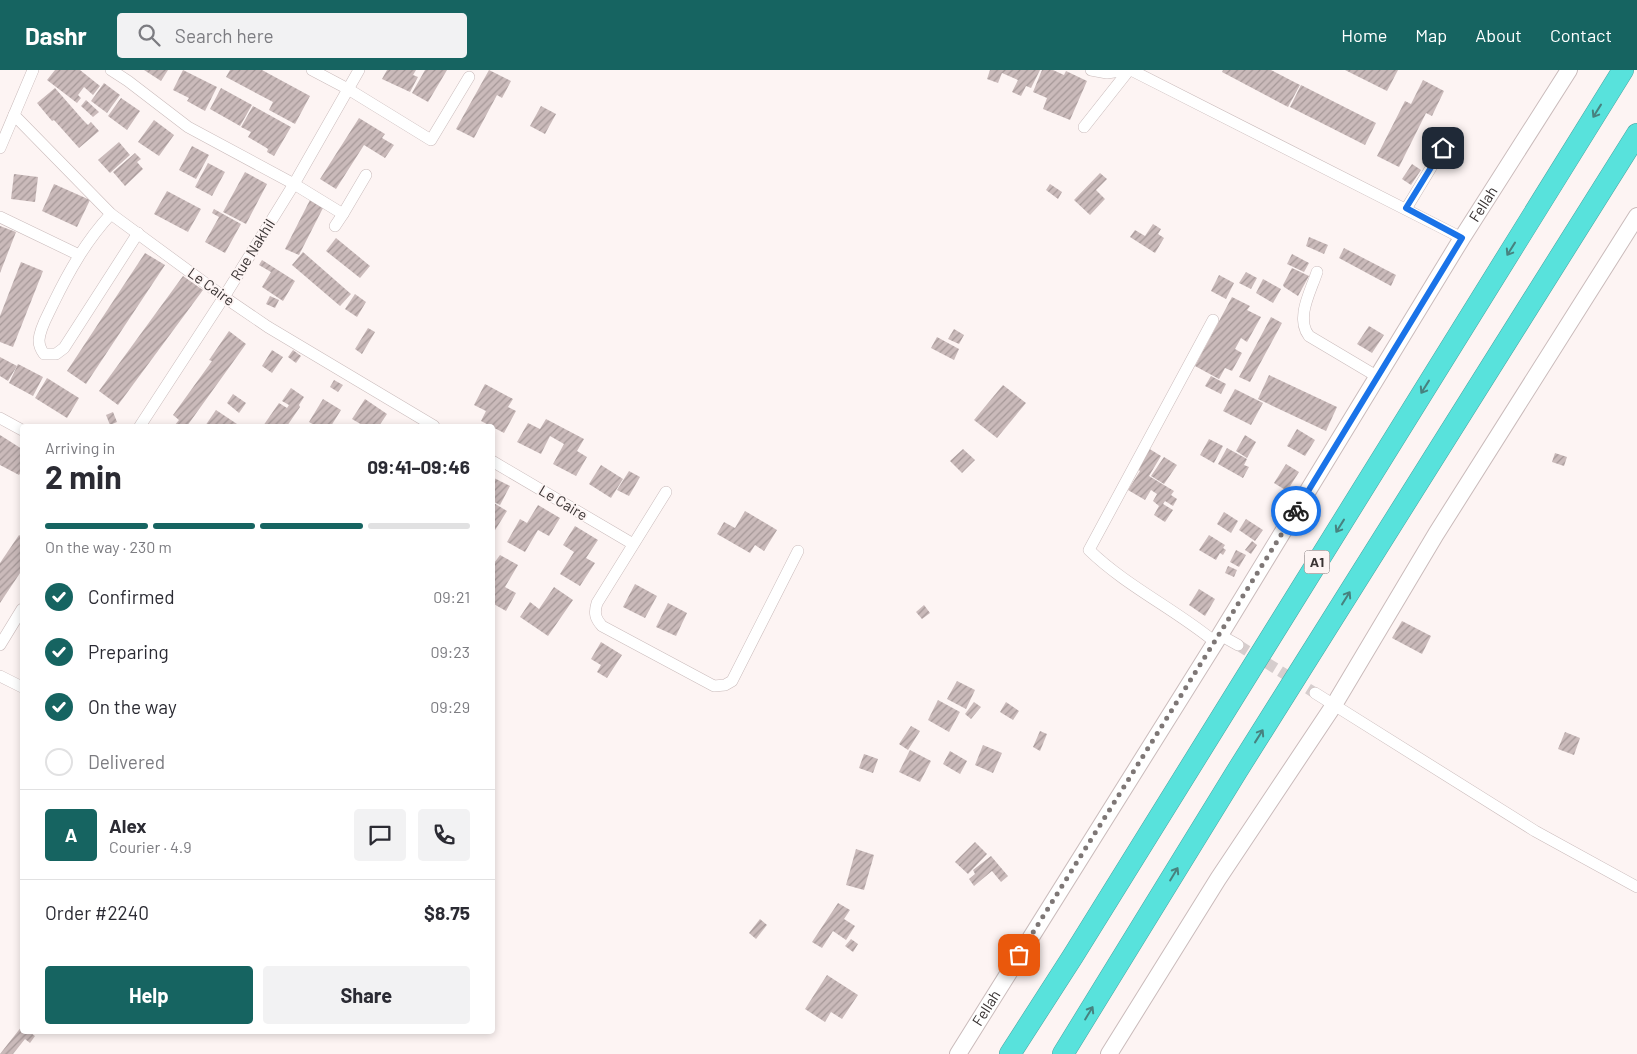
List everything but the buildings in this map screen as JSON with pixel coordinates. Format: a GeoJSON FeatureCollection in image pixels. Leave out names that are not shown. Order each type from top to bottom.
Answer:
{"type":"FeatureCollection","features":[{"type":"Feature","properties":{"kind":"highway","name":"A1"},"geometry":{"type":"LineString","coordinates":[[1010,1054],[1073,956],[1623,70]]}},
{"type":"Feature","properties":{"kind":"highway"},"geometry":{"type":"LineString","coordinates":[[1063,1054],[1237,770],[1637,134]]}},
{"type":"Feature","properties":{"kind":"street"},"geometry":{"type":"LineString","coordinates":[[0,148],[33,70]]}},
{"type":"Feature","properties":{"kind":"street"},"geometry":{"type":"LineString","coordinates":[[111,70],[188,127],[294,184],[343,214]]}},
{"type":"Feature","properties":{"kind":"street"},"geometry":{"type":"LineString","coordinates":[[312,70],[348,89],[431,140],[469,77]]}},
{"type":"Feature","properties":{"kind":"street","name":"Rue Nakhil"},"geometry":{"type":"LineString","coordinates":[[141,424],[294,184],[359,70]]}},
{"type":"Feature","properties":{"kind":"street"},"geometry":{"type":"LineString","coordinates":[[1091,70],[1107,73],[1129,70],[1406,208],[1462,238]]}},
{"type":"Feature","properties":{"kind":"street"},"geometry":{"type":"LineString","coordinates":[[1084,127],[1129,70]]}},
{"type":"Feature","properties":{"kind":"street","name":"Fellah"},"geometry":{"type":"LineString","coordinates":[[958,1054],[1217,638],[1462,238],[1569,70]]}},
{"type":"Feature","properties":{"kind":"street","name":"Le Caire"},"geometry":{"type":"LineString","coordinates":[[14,115],[111,214],[268,327],[427,424]]}},
{"type":"Feature","properties":{"kind":"street"},"geometry":{"type":"LineString","coordinates":[[1406,208],[1452,132]]}},
{"type":"Feature","properties":{"kind":"street"},"geometry":{"type":"LineString","coordinates":[[335,226],[366,175]]}},
{"type":"Feature","properties":{"kind":"street"},"geometry":{"type":"LineString","coordinates":[[111,214],[98,227],[79,255],[44,324],[39,340],[44,354],[56,354],[64,348],[138,233]]}},
{"type":"Feature","properties":{"kind":"street"},"geometry":{"type":"LineString","coordinates":[[1109,1054],[1218,879],[1334,705],[1436,534],[1637,216]]}},
{"type":"Feature","properties":{"kind":"street"},"geometry":{"type":"LineString","coordinates":[[0,217],[79,255]]}},
{"type":"Feature","properties":{"kind":"street"},"geometry":{"type":"LineString","coordinates":[[1317,272],[1302,317],[1305,331],[1309,336],[1378,377]]}},
{"type":"Feature","properties":{"kind":"street"},"geometry":{"type":"LineString","coordinates":[[1213,320],[1089,550],[1117,574],[1181,616],[1217,638],[1238,645]]}},
{"type":"Feature","properties":{"kind":"street"},"geometry":{"type":"LineString","coordinates":[[0,418],[20,429]]}},
{"type":"Feature","properties":{"kind":"street","name":"Le Caire"},"geometry":{"type":"LineString","coordinates":[[495,463],[634,544]]}},
{"type":"Feature","properties":{"kind":"street"},"geometry":{"type":"LineString","coordinates":[[666,492],[597,603],[595,615],[602,626],[714,686],[725,685],[732,681],[798,551]]}},
{"type":"Feature","properties":{"kind":"street"},"geometry":{"type":"LineString","coordinates":[[0,645],[3,633],[20,612]]}},
{"type":"Feature","properties":{"kind":"street"},"geometry":{"type":"LineString","coordinates":[[0,676],[20,686]]}},
{"type":"Feature","properties":{"kind":"street"},"geometry":{"type":"LineString","coordinates":[[1315,694],[1535,831],[1637,887]]}},
{"type":"Feature","properties":{"kind":"tunnel"},"geometry":{"type":"LineString","coordinates":[[1238,645],[1315,693]]}},
{"type":"Feature","properties":{"kind":"way so far"},"geometry":{"type":"LineString","coordinates":[[1019,955],[1296,511]]}},
{"type":"Feature","properties":{"kind":"route"},"geometry":{"type":"LineString","coordinates":[[1296,511],[1462,238],[1406,208],[1443,148]]}}]}
